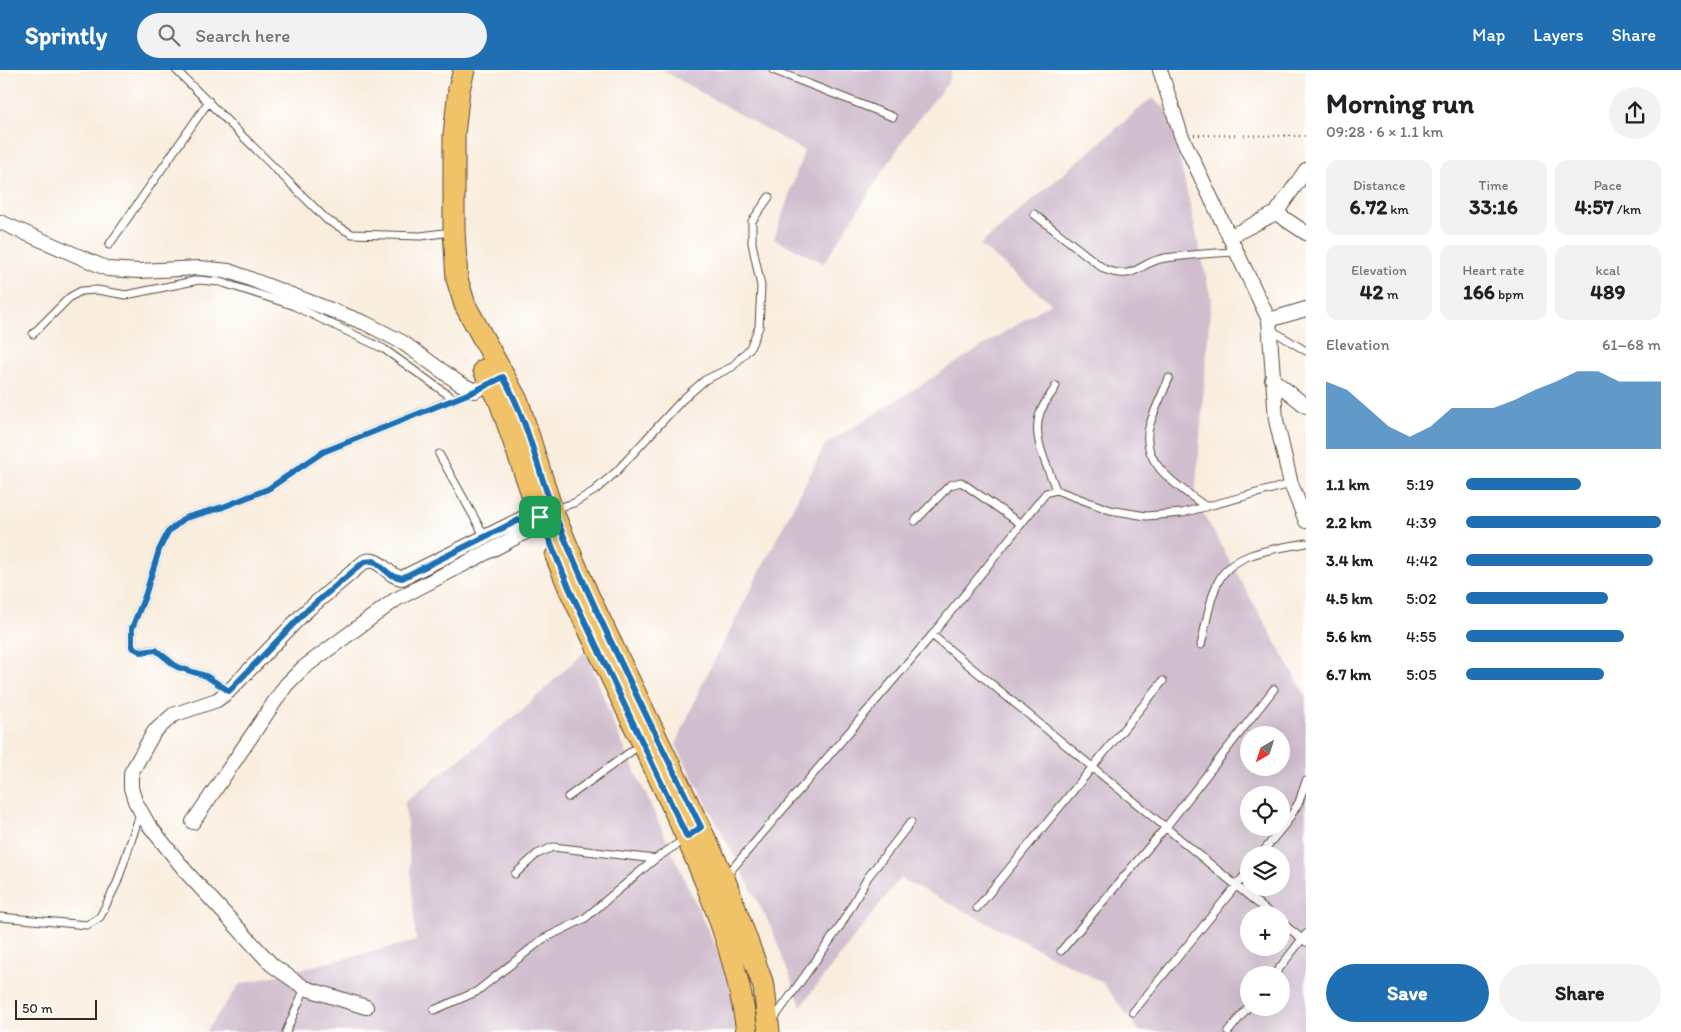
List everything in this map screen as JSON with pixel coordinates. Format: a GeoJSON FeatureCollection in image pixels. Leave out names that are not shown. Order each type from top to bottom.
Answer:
{"type":"FeatureCollection","features":[{"type":"Feature","properties":{"kind":"main road"},"geometry":{"type":"LineString","coordinates":[[450,70],[444,93],[441,128],[447,232],[464,305],[489,383],[518,402],[542,516],[588,595],[649,738],[694,832],[724,878],[764,987],[770,1028]]}},
{"type":"Feature","properties":{"kind":"main road"},"geometry":{"type":"LineString","coordinates":[[447,232],[454,135],[464,70]]}},
{"type":"Feature","properties":{"kind":"main road"},"geometry":{"type":"LineString","coordinates":[[694,832],[707,886],[737,979],[747,1032]]}},
{"type":"Feature","properties":{"kind":"street"},"geometry":{"type":"LineString","coordinates":[[1160,70],[1181,135],[1269,324],[1276,420],[1292,484],[1306,519]]}},
{"type":"Feature","properties":{"kind":"street"},"geometry":{"type":"LineString","coordinates":[[1229,237],[1276,213],[1306,170]]}},
{"type":"Feature","properties":{"kind":"street"},"geometry":{"type":"LineString","coordinates":[[1276,213],[1306,233]]}},
{"type":"Feature","properties":{"kind":"street"},"geometry":{"type":"LineString","coordinates":[[0,222],[108,269],[139,271],[199,268],[229,271],[365,323],[402,342],[459,383],[489,383]]}},
{"type":"Feature","properties":{"kind":"street"},"geometry":{"type":"LineString","coordinates":[[1269,324],[1306,309]]}},
{"type":"Feature","properties":{"kind":"street"},"geometry":{"type":"LineString","coordinates":[[1272,379],[1306,406]]}},
{"type":"Feature","properties":{"kind":"street"},"geometry":{"type":"LineString","coordinates":[[366,1007],[305,988],[272,965],[188,874],[148,824],[140,811],[131,788],[131,773],[154,732],[172,715],[217,700],[229,691],[305,612],[364,562],[374,561],[391,575],[402,578],[523,518],[542,516]]}},
{"type":"Feature","properties":{"kind":"street"},"geometry":{"type":"LineString","coordinates":[[193,822],[286,686],[303,668],[395,600],[528,531],[542,516]]}},
{"type":"Feature","properties":{"kind":"lane"},"geometry":{"type":"LineString","coordinates":[[176,70],[327,220],[352,234],[421,236],[447,232]]}},
{"type":"Feature","properties":{"kind":"lane"},"geometry":{"type":"LineString","coordinates":[[773,70],[893,117]]}},
{"type":"Feature","properties":{"kind":"lane"},"geometry":{"type":"LineString","coordinates":[[109,245],[208,102]]}},
{"type":"Feature","properties":{"kind":"lane"},"geometry":{"type":"LineString","coordinates":[[542,516],[574,503],[594,491],[616,472],[682,400],[705,380],[732,367],[750,348],[759,327],[762,286],[752,243],[752,221],[768,197]]}},
{"type":"Feature","properties":{"kind":"lane"},"geometry":{"type":"LineString","coordinates":[[1034,214],[1104,269],[1117,274],[1131,273],[1163,258],[1235,252]]}},
{"type":"Feature","properties":{"kind":"lane"},"geometry":{"type":"LineString","coordinates":[[33,334],[70,297],[80,291],[97,290],[126,296],[199,280],[220,282],[292,305],[384,349],[454,399]]}},
{"type":"Feature","properties":{"kind":"lane"},"geometry":{"type":"LineString","coordinates":[[1269,324],[1306,351]]}},
{"type":"Feature","properties":{"kind":"lane"},"geometry":{"type":"LineString","coordinates":[[1170,378],[1150,425],[1148,441],[1153,459],[1163,473],[1206,507]]}},
{"type":"Feature","properties":{"kind":"lane"},"geometry":{"type":"LineString","coordinates":[[229,691],[206,676],[177,667],[156,650],[141,652],[132,647],[132,628],[145,596],[159,550],[168,532],[185,518],[223,507],[268,489],[323,452],[489,383]]}},
{"type":"Feature","properties":{"kind":"lane"},"geometry":{"type":"LineString","coordinates":[[1056,386],[1040,412],[1038,436],[1056,490]]}},
{"type":"Feature","properties":{"kind":"lane"},"geometry":{"type":"LineString","coordinates":[[439,454],[485,537]]}},
{"type":"Feature","properties":{"kind":"lane"},"geometry":{"type":"LineString","coordinates":[[915,521],[950,486],[961,482],[1021,524]]}},
{"type":"Feature","properties":{"kind":"lane"},"geometry":{"type":"LineString","coordinates":[[724,878],[932,635],[1046,493],[1056,490],[1110,510],[1146,516],[1182,513],[1292,484]]}},
{"type":"Feature","properties":{"kind":"lane"},"geometry":{"type":"LineString","coordinates":[[1201,645],[1218,582],[1226,569],[1236,561],[1253,554],[1306,542]]}},
{"type":"Feature","properties":{"kind":"lane"},"geometry":{"type":"LineString","coordinates":[[932,635],[1261,906]]}},
{"type":"Feature","properties":{"kind":"lane"},"geometry":{"type":"LineString","coordinates":[[977,908],[1162,681]]}},
{"type":"Feature","properties":{"kind":"lane"},"geometry":{"type":"LineString","coordinates":[[1061,951],[1166,827],[1274,689]]}},
{"type":"Feature","properties":{"kind":"lane"},"geometry":{"type":"LineString","coordinates":[[568,798],[649,738]]}},
{"type":"Feature","properties":{"kind":"lane"},"geometry":{"type":"LineString","coordinates":[[1267,846],[1287,822],[1299,802],[1306,781]]}},
{"type":"Feature","properties":{"kind":"lane"},"geometry":{"type":"LineString","coordinates":[[0,917],[87,925],[100,918],[117,883],[140,811]]}},
{"type":"Feature","properties":{"kind":"lane"},"geometry":{"type":"LineString","coordinates":[[770,1028],[839,928],[868,877],[911,822]]}},
{"type":"Feature","properties":{"kind":"lane"},"geometry":{"type":"LineString","coordinates":[[434,1010],[476,992],[543,938],[584,919],[655,859],[694,832]]}},
{"type":"Feature","properties":{"kind":"lane"},"geometry":{"type":"LineString","coordinates":[[514,874],[537,854],[553,847],[655,859]]}},
{"type":"Feature","properties":{"kind":"lane"},"geometry":{"type":"LineString","coordinates":[[1132,1012],[1240,881]]}},
{"type":"Feature","properties":{"kind":"lane"},"geometry":{"type":"LineString","coordinates":[[1282,966],[1305,938],[1290,928]]}},
{"type":"Feature","properties":{"kind":"lane"},"geometry":{"type":"LineString","coordinates":[[286,1032],[305,988]]}},
{"type":"Feature","properties":{"kind":"lane"},"geometry":{"type":"LineString","coordinates":[[1228,1032],[1241,1016]]}},
{"type":"Feature","properties":{"kind":"path"},"geometry":{"type":"LineString","coordinates":[[1181,135],[1306,136]]}},
{"type":"Feature","properties":{"kind":"shaded area"},"geometry":{"type":"Polygon","coordinates":[[[662,70],[952,70],[948,83],[911,128],[824,263],[774,239],[804,151],[662,70]]]}},
{"type":"Feature","properties":{"kind":"shaded area"},"geometry":{"type":"Polygon","coordinates":[[[1152,98],[1169,112],[1211,299],[1195,499],[1306,696],[1306,1032],[1140,1032],[1102,982],[900,878],[801,1006],[771,927],[676,745],[700,688],[825,445],[1051,303],[980,245],[1152,98]]]}},
{"type":"Feature","properties":{"kind":"shaded area"},"geometry":{"type":"Polygon","coordinates":[[[586,650],[613,723],[732,983],[737,1032],[205,1032],[240,984],[416,941],[405,802],[521,711],[586,650]]]}},
{"type":"Feature","properties":{"kind":"route"},"geometry":{"type":"LineString","coordinates":[[503,377],[518,402],[552,510],[588,595],[701,827],[687,837],[570,590],[540,517],[533,521],[523,518],[402,578],[396,578],[370,559],[364,562],[305,612],[229,691],[206,676],[177,667],[156,650],[151,649],[141,652],[134,650],[132,647],[132,628],[145,596],[159,550],[168,532],[185,518],[223,507],[268,489],[323,452],[475,391],[503,377]]}}]}
